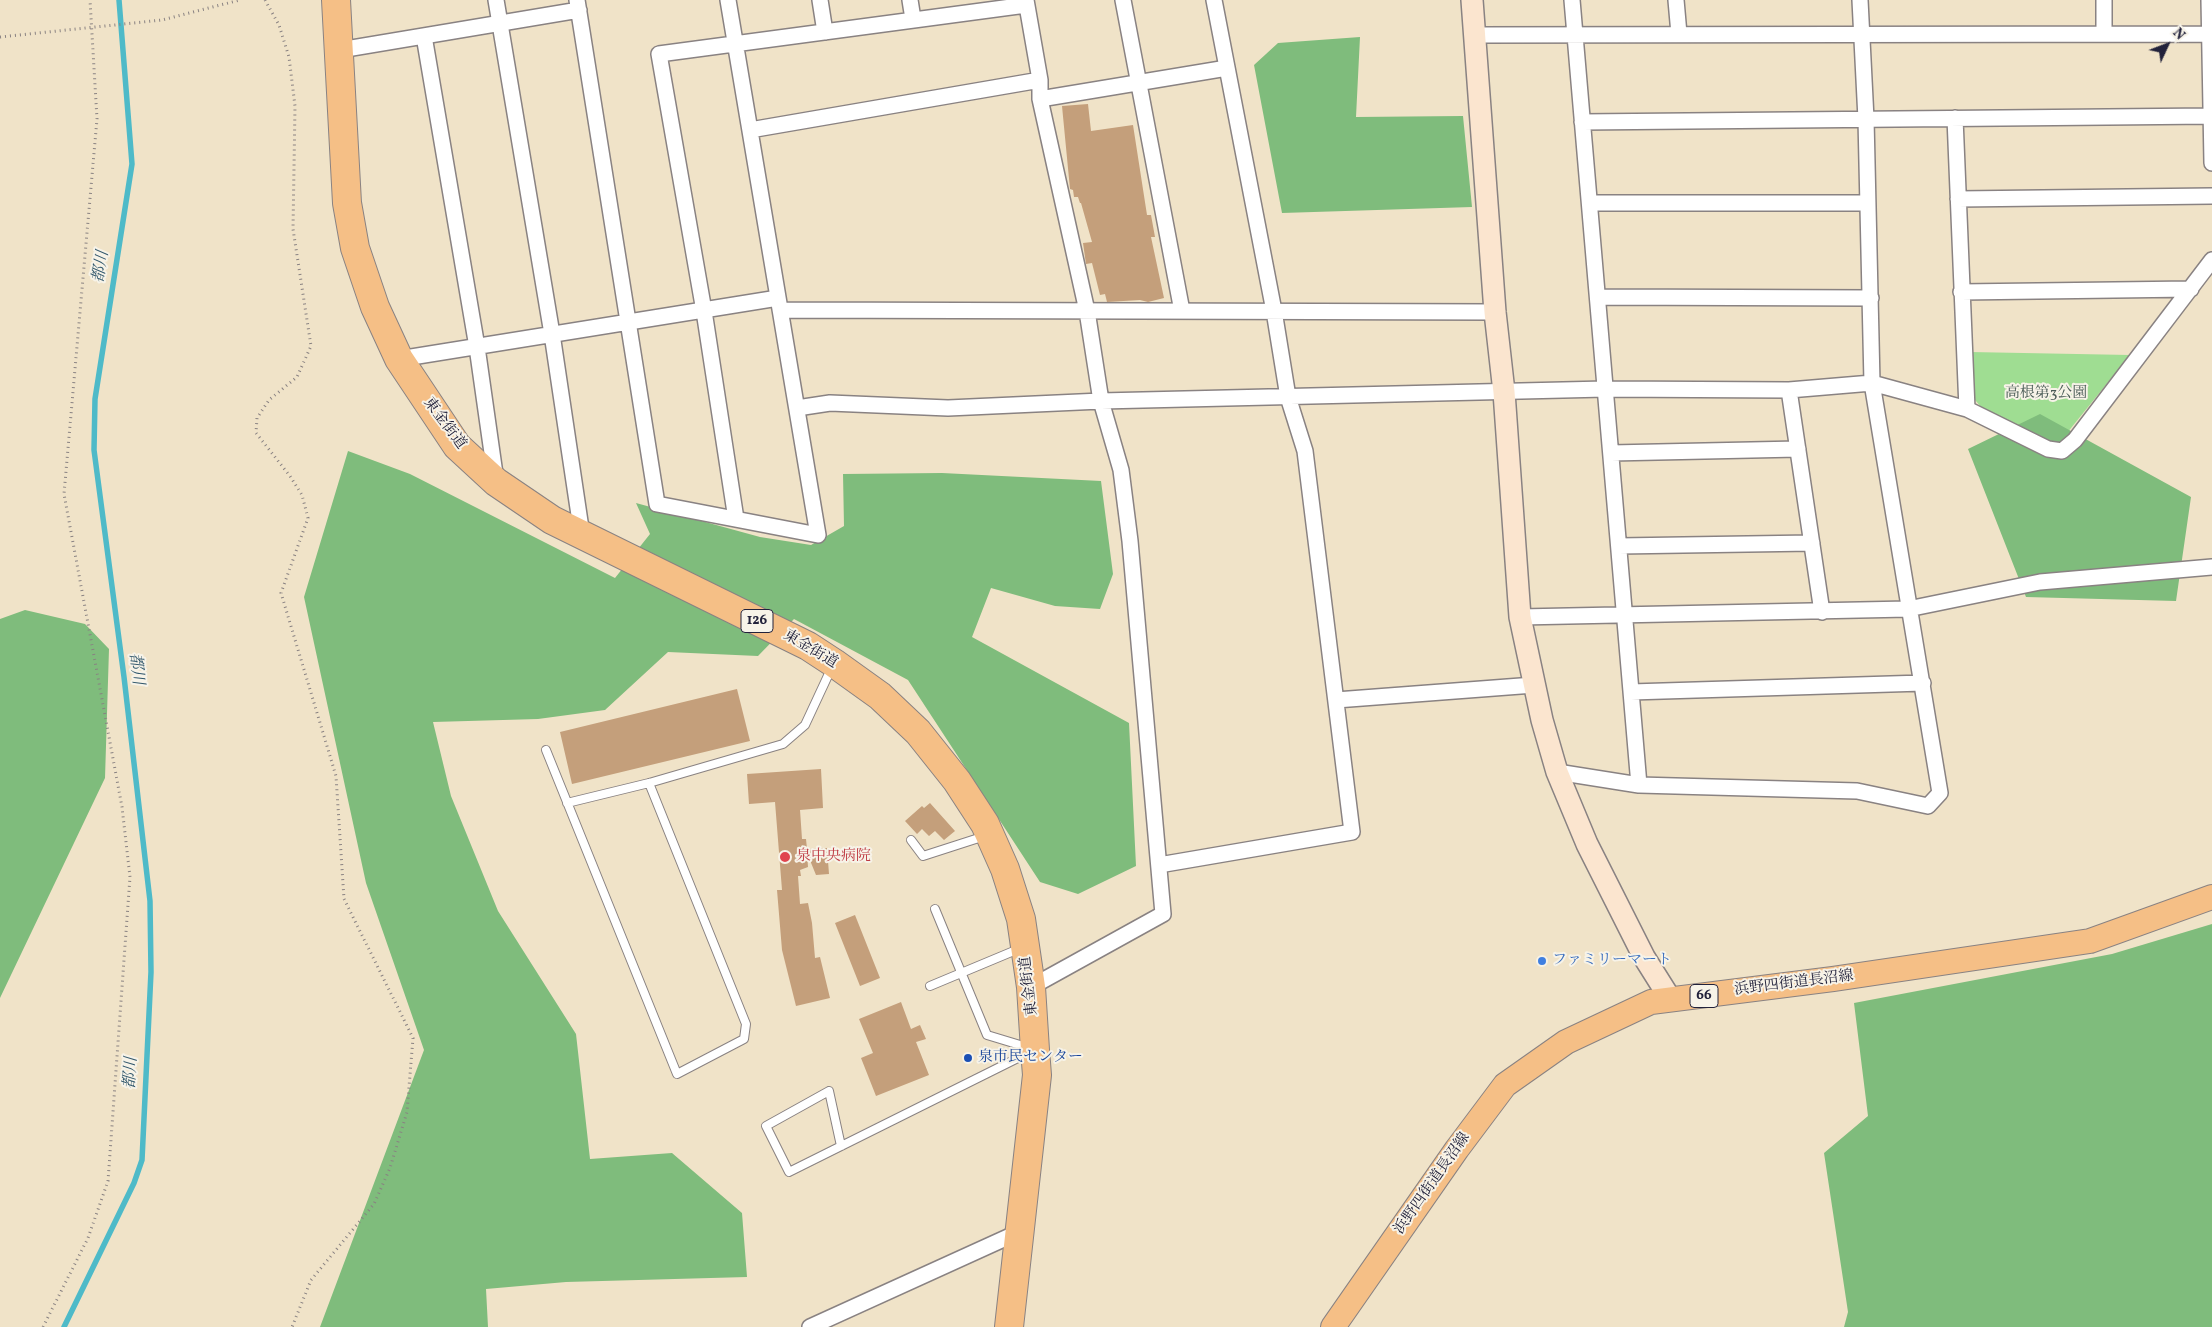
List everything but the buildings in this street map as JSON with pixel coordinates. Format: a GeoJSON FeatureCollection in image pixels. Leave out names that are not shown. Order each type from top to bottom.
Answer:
{"type":"FeatureCollection","features":[{"type":"Feature","properties":{"kind":"highway","name":"東金街道"},"geometry":{"type":"LineString","coordinates":[[336,0],[347,202],[353,239],[375,307],[399,359],[457,446],[496,482],[552,520],[808,646],[880,696],[918,732],[957,780],[990,834],[1005,869],[1021,919],[1030,986],[1037,1075],[1009,1327]]}},
{"type":"Feature","properties":{"kind":"main road","name":"浜野四街道長沼線"},"geometry":{"type":"LineString","coordinates":[[1333,1327],[1457,1149],[1505,1085],[1566,1042],[1650,1002],[1843,978],[2090,941],[2212,897]]}},
{"type":"Feature","properties":{"kind":"street"},"geometry":{"type":"LineString","coordinates":[[496,0],[552,334],[582,535]]}},
{"type":"Feature","properties":{"kind":"street"},"geometry":{"type":"LineString","coordinates":[[340,50],[500,23],[578,5],[657,504],[818,535],[728,0]]}},
{"type":"Feature","properties":{"kind":"street"},"geometry":{"type":"LineString","coordinates":[[820,0],[825,32]]}},
{"type":"Feature","properties":{"kind":"street"},"geometry":{"type":"LineString","coordinates":[[910,0],[913,19]]}},
{"type":"Feature","properties":{"kind":"street"},"geometry":{"type":"LineString","coordinates":[[1123,0],[1182,311]]}},
{"type":"Feature","properties":{"kind":"street"},"geometry":{"type":"LineString","coordinates":[[1159,865],[1352,832],[1305,451],[1288,397],[1274,312],[1214,0]]}},
{"type":"Feature","properties":{"kind":"street"},"geometry":{"type":"LineString","coordinates":[[1472,0],[1520,617],[1534,685],[1557,772],[1587,844],[1644,957],[1671,1000]]}},
{"type":"Feature","properties":{"kind":"street"},"geometry":{"type":"LineString","coordinates":[[1572,0],[1639,785]]}},
{"type":"Feature","properties":{"kind":"street"},"geometry":{"type":"LineString","coordinates":[[1676,0],[1679,34]]}},
{"type":"Feature","properties":{"kind":"street"},"geometry":{"type":"LineString","coordinates":[[1557,772],[1639,785],[1857,791],[1928,806],[1940,793],[1872,383],[1866,119],[1860,34],[1860,0]]}},
{"type":"Feature","properties":{"kind":"street"},"geometry":{"type":"LineString","coordinates":[[2104,0],[2104,34]]}},
{"type":"Feature","properties":{"kind":"street"},"geometry":{"type":"LineString","coordinates":[[2209,0],[2212,163]]}},
{"type":"Feature","properties":{"kind":"street"},"geometry":{"type":"LineString","coordinates":[[736,519],[704,311],[659,54],[736,46],[1026,3],[1040,80],[1040,99],[1087,311],[1101,401],[1121,470],[1130,541],[1163,914],[1030,986]]}},
{"type":"Feature","properties":{"kind":"street"},"geometry":{"type":"LineString","coordinates":[[1475,34],[2211,34]]}},
{"type":"Feature","properties":{"kind":"street"},"geometry":{"type":"LineString","coordinates":[[424,36],[478,347],[496,482]]}},
{"type":"Feature","properties":{"kind":"street"},"geometry":{"type":"LineString","coordinates":[[1040,99],[1227,68]]}},
{"type":"Feature","properties":{"kind":"street"},"geometry":{"type":"LineString","coordinates":[[750,130],[1040,80]]}},
{"type":"Feature","properties":{"kind":"street"},"geometry":{"type":"LineString","coordinates":[[1582,122],[2212,116]]}},
{"type":"Feature","properties":{"kind":"street"},"geometry":{"type":"LineString","coordinates":[[1955,118],[1960,292],[1967,409]]}},
{"type":"Feature","properties":{"kind":"street"},"geometry":{"type":"LineString","coordinates":[[1958,199],[2212,196]]}},
{"type":"Feature","properties":{"kind":"street"},"geometry":{"type":"LineString","coordinates":[[1590,203],[1867,203]]}},
{"type":"Feature","properties":{"kind":"street"},"geometry":{"type":"LineString","coordinates":[[796,408],[830,404],[948,408],[1101,401],[1605,389],[1789,390],[1872,383],[1967,409],[2048,449],[2062,451],[2075,440],[2212,260]]}},
{"type":"Feature","properties":{"kind":"street"},"geometry":{"type":"LineString","coordinates":[[1960,292],[2191,290]]}},
{"type":"Feature","properties":{"kind":"street"},"geometry":{"type":"LineString","coordinates":[[1598,297],[1871,298]]}},
{"type":"Feature","properties":{"kind":"street"},"geometry":{"type":"LineString","coordinates":[[399,359],[627,322],[704,311],[779,304],[1087,311],[1495,312]]}},
{"type":"Feature","properties":{"kind":"street"},"geometry":{"type":"LineString","coordinates":[[1789,390],[1822,612]]}},
{"type":"Feature","properties":{"kind":"street"},"geometry":{"type":"LineString","coordinates":[[1611,453],[1798,449]]}},
{"type":"Feature","properties":{"kind":"street"},"geometry":{"type":"LineString","coordinates":[[1619,546],[1812,542]]}},
{"type":"Feature","properties":{"kind":"street"},"geometry":{"type":"LineString","coordinates":[[1520,617],[1908,609],[2040,582],[2212,567]]}},
{"type":"Feature","properties":{"kind":"street"},"geometry":{"type":"LineString","coordinates":[[1631,692],[1923,683]]}},
{"type":"Feature","properties":{"kind":"street"},"geometry":{"type":"LineString","coordinates":[[1336,700],[1534,685]]}},
{"type":"Feature","properties":{"kind":"street"},"geometry":{"type":"LineString","coordinates":[[810,1327],[1019,1232]]}},
{"type":"Feature","properties":{"kind":"lane"},"geometry":{"type":"LineString","coordinates":[[567,803],[649,783],[783,744],[805,725],[834,663]]}},
{"type":"Feature","properties":{"kind":"lane"},"geometry":{"type":"LineString","coordinates":[[546,750],[677,1074],[744,1039],[746,1024],[649,783]]}},
{"type":"Feature","properties":{"kind":"lane"},"geometry":{"type":"LineString","coordinates":[[911,840],[923,856],[990,834]]}},
{"type":"Feature","properties":{"kind":"lane"},"geometry":{"type":"LineString","coordinates":[[935,909],[987,1035],[1036,1050]]}},
{"type":"Feature","properties":{"kind":"lane"},"geometry":{"type":"LineString","coordinates":[[930,986],[1025,946]]}},
{"type":"Feature","properties":{"kind":"lane"},"geometry":{"type":"LineString","coordinates":[[841,1146],[829,1091],[766,1126],[789,1172],[1036,1050]]}},
{"type":"Feature","properties":{"kind":"path"},"geometry":{"type":"LineString","coordinates":[[43,1327],[88,1238],[108,1181],[130,877],[122,807],[64,494],[96,119],[90,0]]}},
{"type":"Feature","properties":{"kind":"path"},"geometry":{"type":"LineString","coordinates":[[0,37],[162,20],[240,0]]}},
{"type":"Feature","properties":{"kind":"path"},"geometry":{"type":"LineString","coordinates":[[265,0],[279,25],[289,57],[294,106],[294,229],[311,346],[297,377],[268,400],[257,418],[256,433],[290,476],[302,495],[308,518],[281,593],[336,776],[344,899],[413,1038],[407,1112],[390,1168],[374,1204],[311,1280],[292,1327]]}},
{"type":"Feature","properties":{"kind":"green space"},"geometry":{"type":"Polygon","coordinates":[[[1360,37],[1356,117],[1463,116],[1472,207],[1282,213],[1254,65],[1278,43],[1360,37]]]}},
{"type":"Feature","properties":{"kind":"green space","name":"高根第3公園"},"geometry":{"type":"Polygon","coordinates":[[[1970,352],[2130,355],[2067,433],[2051,443],[1981,407],[1970,394],[1970,352]]]}},
{"type":"Feature","properties":{"kind":"green space"},"geometry":{"type":"Polygon","coordinates":[[[2040,414],[2191,497],[2176,601],[2026,597],[1968,449],[2040,414]]]}},
{"type":"Feature","properties":{"kind":"green space"},"geometry":{"type":"Polygon","coordinates":[[[348,451],[410,474],[615,578],[650,534],[636,503],[760,537],[811,545],[844,526],[843,474],[942,473],[1101,481],[1113,574],[1100,609],[1055,606],[991,588],[972,637],[1129,723],[1136,866],[1078,894],[1040,882],[908,680],[794,619],[758,656],[668,652],[605,710],[538,719],[433,722],[451,796],[498,911],[576,1034],[590,1159],[672,1153],[742,1213],[747,1277],[566,1282],[486,1289],[488,1327],[320,1327],[424,1050],[366,883],[304,597],[348,451]]]}},
{"type":"Feature","properties":{"kind":"green space"},"geometry":{"type":"Polygon","coordinates":[[[25,610],[85,624],[109,649],[105,778],[0,998],[0,619],[25,610]]]}},
{"type":"Feature","properties":{"kind":"green space"},"geometry":{"type":"Polygon","coordinates":[[[2212,924],[2212,1327],[1844,1327],[1848,1312],[1824,1153],[1868,1116],[1854,1003],[2112,954],[2212,924]]]}},
{"type":"Feature","properties":{"kind":"waterway","name":"都川"},"geometry":{"type":"LineString","coordinates":[[64,1327],[134,1183],[142,1160],[151,972],[150,901],[124,677],[94,450],[95,399],[132,164],[119,0]]}},
{"type":"Feature","properties":{"kind":"place","name":"泉中央病院"},"geometry":{"type":"Point","coordinates":[785,857]}},
{"type":"Feature","properties":{"kind":"place","name":"ファミリーマート"},"geometry":{"type":"Point","coordinates":[1542,961]}},
{"type":"Feature","properties":{"kind":"place","name":"泉市民センター"},"geometry":{"type":"Point","coordinates":[968,1058]}}]}
